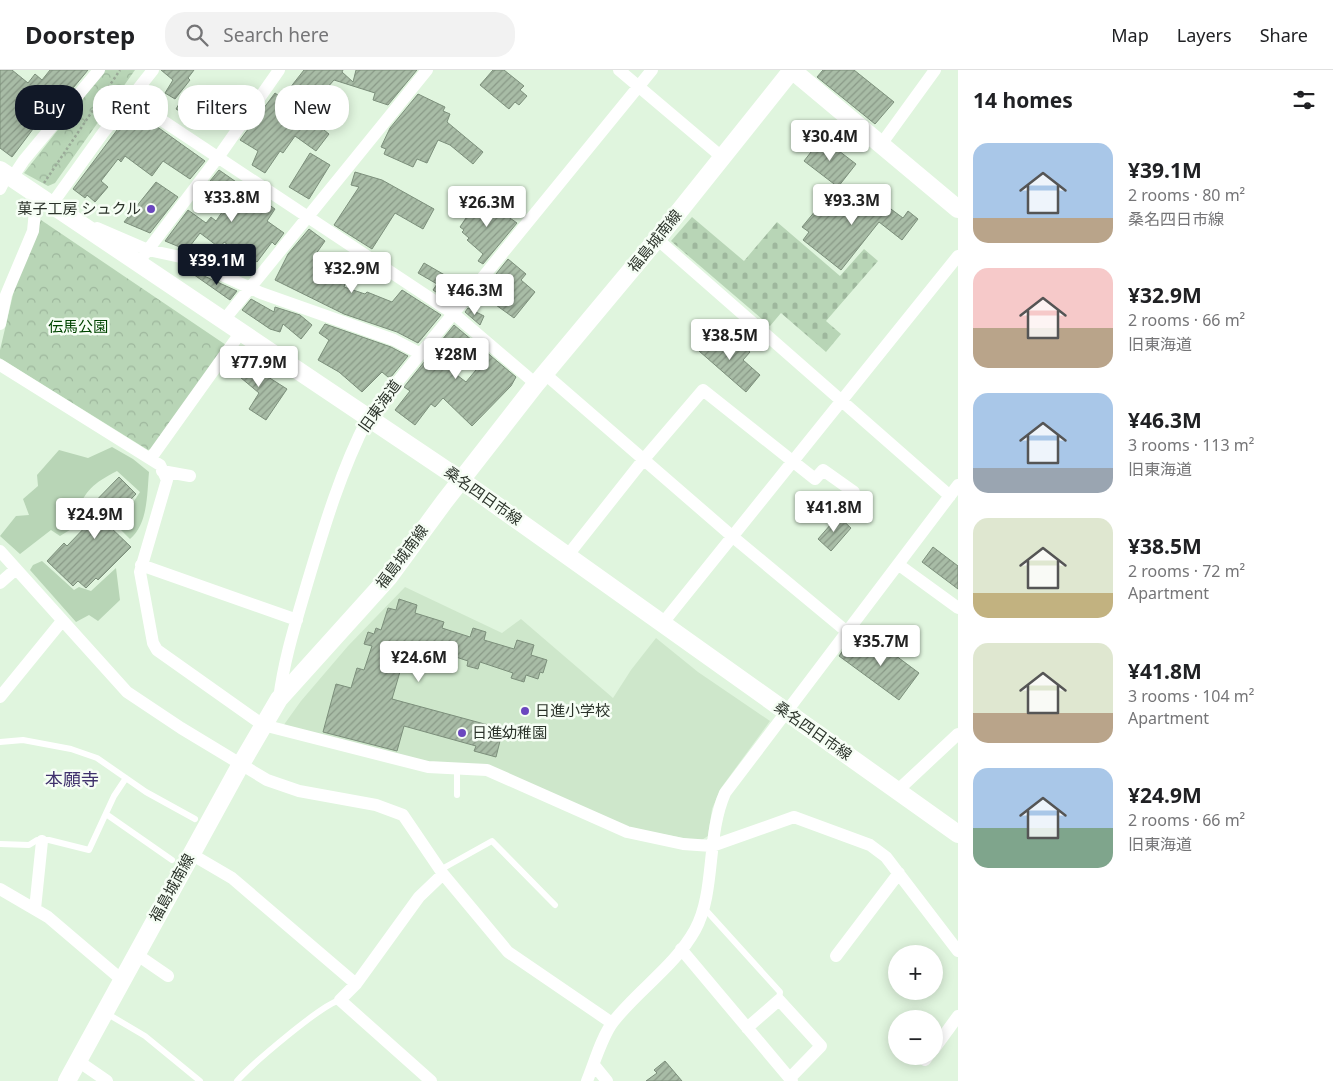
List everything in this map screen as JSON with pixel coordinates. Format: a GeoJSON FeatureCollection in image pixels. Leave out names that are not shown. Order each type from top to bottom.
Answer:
{"type":"FeatureCollection","features":[{"type":"Feature","properties":{"kind":"main road"},"geometry":{"type":"LineString","coordinates":[[792,70],[882,143],[958,209]]}},
{"type":"Feature","properties":{"kind":"main road","name":"福島城南線"},"geometry":{"type":"LineString","coordinates":[[67,1081],[241,764],[279,700],[389,577],[461,480],[541,379],[657,239],[792,70]]}},
{"type":"Feature","properties":{"kind":"main road","name":"桑名四日市線"},"geometry":{"type":"LineString","coordinates":[[5,178],[36,202],[52,204],[143,256],[224,320],[461,480],[958,834]]}},
{"type":"Feature","properties":{"kind":"street"},"geometry":{"type":"LineString","coordinates":[[5,178],[24,160],[99,70]]}},
{"type":"Feature","properties":{"kind":"street"},"geometry":{"type":"LineString","coordinates":[[141,85],[153,70]]}},
{"type":"Feature","properties":{"kind":"street"},"geometry":{"type":"LineString","coordinates":[[143,256],[219,156],[279,70]]}},
{"type":"Feature","properties":{"kind":"street"},"geometry":{"type":"LineString","coordinates":[[224,320],[249,286],[427,70]]}},
{"type":"Feature","properties":{"kind":"street"},"geometry":{"type":"LineString","coordinates":[[619,70],[722,158]]}},
{"type":"Feature","properties":{"kind":"street","name":"旧東海道"},"geometry":{"type":"LineString","coordinates":[[279,700],[284,665],[316,553],[352,447],[368,418],[652,70]]}},
{"type":"Feature","properties":{"kind":"street"},"geometry":{"type":"LineString","coordinates":[[882,143],[935,70]]}},
{"type":"Feature","properties":{"kind":"street"},"geometry":{"type":"LineString","coordinates":[[168,123],[454,314],[541,379],[644,459],[733,537],[846,631]]}},
{"type":"Feature","properties":{"kind":"street"},"geometry":{"type":"LineString","coordinates":[[52,204],[107,130]]}},
{"type":"Feature","properties":{"kind":"street"},"geometry":{"type":"LineString","coordinates":[[0,324],[9,288],[33,231],[36,202]]}},
{"type":"Feature","properties":{"kind":"street"},"geometry":{"type":"LineString","coordinates":[[657,239],[950,496]]}},
{"type":"Feature","properties":{"kind":"street"},"geometry":{"type":"LineString","coordinates":[[143,256],[184,258],[249,286],[394,340],[421,354]]}},
{"type":"Feature","properties":{"kind":"street"},"geometry":{"type":"LineString","coordinates":[[662,624],[958,256]]}},
{"type":"Feature","properties":{"kind":"street"},"geometry":{"type":"LineString","coordinates":[[151,458],[241,332]]}},
{"type":"Feature","properties":{"kind":"street"},"geometry":{"type":"LineString","coordinates":[[0,365],[151,458],[162,471],[167,480],[140,572],[153,643],[157,650],[263,725],[428,766],[486,770],[627,832],[683,844],[712,846],[794,818],[870,845],[886,857],[958,951]]}},
{"type":"Feature","properties":{"kind":"street"},"geometry":{"type":"LineString","coordinates":[[568,555],[644,459],[703,390],[815,479],[823,470],[854,492]]}},
{"type":"Feature","properties":{"kind":"street"},"geometry":{"type":"LineString","coordinates":[[162,471],[190,476]]}},
{"type":"Feature","properties":{"kind":"street"},"geometry":{"type":"LineString","coordinates":[[587,1081],[612,1023],[681,949],[695,931],[704,908],[719,806],[725,793],[846,631],[900,565],[958,485]]}},
{"type":"Feature","properties":{"kind":"street"},"geometry":{"type":"LineString","coordinates":[[0,551],[127,692],[267,780],[299,791],[376,805],[403,815],[441,872],[508,952],[612,1023]]}},
{"type":"Feature","properties":{"kind":"street"},"geometry":{"type":"LineString","coordinates":[[141,565],[297,620]]}},
{"type":"Feature","properties":{"kind":"street"},"geometry":{"type":"LineString","coordinates":[[900,565],[958,608]]}},
{"type":"Feature","properties":{"kind":"street"},"geometry":{"type":"LineString","coordinates":[[0,583],[16,569]]}},
{"type":"Feature","properties":{"kind":"street"},"geometry":{"type":"LineString","coordinates":[[0,697],[62,621]]}},
{"type":"Feature","properties":{"kind":"street"},"geometry":{"type":"LineString","coordinates":[[897,791],[955,741]]}},
{"type":"Feature","properties":{"kind":"street"},"geometry":{"type":"LineString","coordinates":[[35,909],[42,841]]}},
{"type":"Feature","properties":{"kind":"street"},"geometry":{"type":"LineString","coordinates":[[191,854],[232,878],[356,984]]}},
{"type":"Feature","properties":{"kind":"street"},"geometry":{"type":"LineString","coordinates":[[431,1081],[340,1000],[356,984],[404,916],[441,872]]}},
{"type":"Feature","properties":{"kind":"street"},"geometry":{"type":"LineString","coordinates":[[836,956],[899,873]]}},
{"type":"Feature","properties":{"kind":"street"},"geometry":{"type":"LineString","coordinates":[[0,889],[48,917],[122,980]]}},
{"type":"Feature","properties":{"kind":"street"},"geometry":{"type":"LineString","coordinates":[[681,949],[747,1028],[791,1080],[821,1046],[780,1000],[747,1028]]}},
{"type":"Feature","properties":{"kind":"street"},"geometry":{"type":"LineString","coordinates":[[136,954],[168,976]]}},
{"type":"Feature","properties":{"kind":"street"},"geometry":{"type":"LineString","coordinates":[[943,1036],[958,1016]]}},
{"type":"Feature","properties":{"kind":"street"},"geometry":{"type":"LineString","coordinates":[[78,1061],[107,1081]]}},
{"type":"Feature","properties":{"kind":"street"},"geometry":{"type":"LineString","coordinates":[[594,1065],[608,1081]]}},
{"type":"Feature","properties":{"kind":"lane"},"geometry":{"type":"LineString","coordinates":[[0,742],[23,740],[71,750],[97,758],[146,792],[195,819]]}},
{"type":"Feature","properties":{"kind":"lane"},"geometry":{"type":"LineString","coordinates":[[457,768],[457,794]]}},
{"type":"Feature","properties":{"kind":"lane"},"geometry":{"type":"LineString","coordinates":[[0,844],[29,845],[37,840],[49,840],[89,850],[126,778]]}},
{"type":"Feature","properties":{"kind":"lane"},"geometry":{"type":"LineString","coordinates":[[106,814],[172,860]]}},
{"type":"Feature","properties":{"kind":"lane"},"geometry":{"type":"LineString","coordinates":[[441,872],[492,841],[555,905]]}},
{"type":"Feature","properties":{"kind":"lane"},"geometry":{"type":"LineString","coordinates":[[704,908],[780,992],[780,1000]]}},
{"type":"Feature","properties":{"kind":"lane"},"geometry":{"type":"LineString","coordinates":[[237,1081],[248,1069],[318,1013],[333,1002],[340,1000]]}},
{"type":"Feature","properties":{"kind":"lane"},"geometry":{"type":"LineString","coordinates":[[105,1012],[146,1036],[200,1081]]}},
{"type":"Feature","properties":{"kind":"path"},"geometry":{"type":"LineString","coordinates":[[36,202],[120,70]]}},
{"type":"Feature","properties":{"kind":"shaded area","name":"日進小学校"},"geometry":{"type":"Polygon","coordinates":[[[405,587],[502,633],[521,619],[613,698],[631,670],[656,638],[698,672],[770,721],[721,788],[712,809],[708,836],[700,841],[630,828],[488,765],[429,762],[283,726],[301,701],[348,646],[405,587]]]}},
{"type":"Feature","properties":{"kind":"green space"},"geometry":{"type":"Polygon","coordinates":[[[105,70],[135,70],[124,85],[93,85],[105,70]]]}},
{"type":"Feature","properties":{"kind":"green space"},"geometry":{"type":"Polygon","coordinates":[[[93,85],[93,129],[55,183],[48,186],[24,173],[58,130],[83,130],[83,98],[93,85]]]}},
{"type":"Feature","properties":{"kind":"green space"},"geometry":{"type":"Polygon","coordinates":[[[692,217],[744,261],[777,222],[840,276],[864,249],[878,261],[826,321],[841,334],[826,352],[781,313],[770,326],[671,241],[692,217]]]}},
{"type":"Feature","properties":{"kind":"green space","name":"伝馬公園"},"geometry":{"type":"Polygon","coordinates":[[[41,220],[226,345],[154,448],[148,450],[0,358],[0,350],[15,286],[41,220]]]}},
{"type":"Feature","properties":{"kind":"green space"},"geometry":{"type":"Polygon","coordinates":[[[112,447],[133,459],[149,472],[146,508],[136,533],[130,539],[121,530],[130,507],[140,492],[117,471],[92,487],[79,507],[73,528],[60,536],[51,530],[20,554],[0,536],[16,516],[29,515],[23,499],[38,486],[37,475],[59,450],[88,458],[112,447]]]}},
{"type":"Feature","properties":{"kind":"green space"},"geometry":{"type":"Polygon","coordinates":[[[42,561],[74,590],[79,587],[91,591],[116,568],[120,600],[98,621],[89,615],[76,622],[30,570],[33,565],[42,561]]]}},
{"type":"Feature","properties":{"kind":"building"},"geometry":{"type":"Polygon","coordinates":[[[0,70],[12,70],[28,83],[35,74],[42,80],[50,70],[88,70],[76,85],[15,85],[15,130],[32,130],[12,157],[0,148],[0,70]]]}},
{"type":"Feature","properties":{"kind":"building"},"geometry":{"type":"Polygon","coordinates":[[[161,70],[194,70],[188,78],[190,80],[186,85],[178,85],[178,95],[175,99],[168,95],[168,88],[173,80],[161,70]]]}},
{"type":"Feature","properties":{"kind":"building"},"geometry":{"type":"Polygon","coordinates":[[[304,70],[343,70],[342,72],[353,82],[356,70],[417,70],[388,105],[373,100],[375,93],[334,80],[330,85],[292,85],[304,70]]]}},
{"type":"Feature","properties":{"kind":"building"},"geometry":{"type":"Polygon","coordinates":[[[493,70],[504,70],[524,86],[520,90],[527,96],[519,105],[515,102],[509,109],[480,85],[493,70]]]}},
{"type":"Feature","properties":{"kind":"building"},"geometry":{"type":"Polygon","coordinates":[[[823,70],[854,70],[894,102],[875,124],[817,77],[823,70]]]}},
{"type":"Feature","properties":{"kind":"building"},"geometry":{"type":"Polygon","coordinates":[[[275,93],[275,130],[324,130],[329,134],[316,151],[295,136],[283,153],[280,151],[265,173],[252,165],[258,151],[240,140],[247,130],[265,130],[265,106],[275,93]]]}},
{"type":"Feature","properties":{"kind":"building"},"geometry":{"type":"Polygon","coordinates":[[[418,94],[445,107],[443,111],[450,114],[447,122],[483,152],[473,164],[450,145],[438,140],[427,163],[417,159],[413,167],[384,154],[386,149],[381,147],[390,128],[418,94]]]}},
{"type":"Feature","properties":{"kind":"building"},"geometry":{"type":"Polygon","coordinates":[[[117,130],[162,130],[205,161],[190,179],[163,161],[152,176],[125,156],[121,162],[118,159],[101,181],[108,187],[95,202],[87,195],[85,198],[73,189],[117,130]]]}},
{"type":"Feature","properties":{"kind":"building"},"geometry":{"type":"Polygon","coordinates":[[[822,138],[856,164],[838,187],[804,161],[822,138]]]}},
{"type":"Feature","properties":{"kind":"building"},"geometry":{"type":"Polygon","coordinates":[[[310,153],[330,165],[309,199],[289,187],[310,153]]]}},
{"type":"Feature","properties":{"kind":"building"},"geometry":{"type":"Polygon","coordinates":[[[219,170],[275,209],[267,221],[284,233],[275,245],[272,242],[257,262],[233,244],[231,247],[224,242],[220,248],[200,233],[187,250],[165,241],[188,210],[206,223],[211,217],[216,221],[233,196],[210,181],[219,170]]]}},
{"type":"Feature","properties":{"kind":"building"},"geometry":{"type":"Polygon","coordinates":[[[355,172],[382,180],[434,209],[423,229],[395,213],[372,249],[334,225],[359,187],[351,185],[355,172]]]}},
{"type":"Feature","properties":{"kind":"building","name":"菓子工房 シュクル"},"geometry":{"type":"Polygon","coordinates":[[[156,182],[178,197],[150,233],[124,222],[156,182]]]}},
{"type":"Feature","properties":{"kind":"building"},"geometry":{"type":"Polygon","coordinates":[[[851,187],[860,194],[864,189],[903,218],[908,211],[918,219],[902,240],[879,222],[841,270],[803,240],[809,232],[802,227],[816,210],[822,215],[828,207],[833,210],[851,187]]]}},
{"type":"Feature","properties":{"kind":"building"},"geometry":{"type":"Polygon","coordinates":[[[480,197],[517,223],[483,264],[478,261],[483,254],[467,240],[469,238],[462,232],[464,230],[460,227],[480,197]]]}},
{"type":"Feature","properties":{"kind":"building"},"geometry":{"type":"Polygon","coordinates":[[[309,229],[325,241],[313,258],[321,262],[318,266],[347,278],[344,287],[365,294],[367,292],[392,302],[402,290],[441,315],[418,343],[397,332],[344,314],[275,280],[288,254],[309,229]]]}},
{"type":"Feature","properties":{"kind":"building"},"geometry":{"type":"Polygon","coordinates":[[[508,259],[526,274],[521,280],[535,292],[514,318],[489,300],[504,281],[496,274],[508,259]]]}},
{"type":"Feature","properties":{"kind":"building"},"geometry":{"type":"Polygon","coordinates":[[[424,263],[455,281],[449,289],[452,290],[448,296],[452,299],[452,303],[433,290],[437,284],[418,273],[424,263]]]}},
{"type":"Feature","properties":{"kind":"building"},"geometry":{"type":"Polygon","coordinates":[[[191,270],[237,291],[230,300],[190,272],[191,270]]]}},
{"type":"Feature","properties":{"kind":"building"},"geometry":{"type":"Polygon","coordinates":[[[251,299],[274,312],[275,307],[300,315],[312,325],[301,339],[283,324],[280,332],[270,329],[242,310],[251,299]]]}},
{"type":"Feature","properties":{"kind":"building"},"geometry":{"type":"Polygon","coordinates":[[[468,308],[484,316],[480,325],[465,312],[468,308]]]}},
{"type":"Feature","properties":{"kind":"building"},"geometry":{"type":"Polygon","coordinates":[[[325,324],[391,347],[408,356],[391,377],[382,372],[362,392],[339,372],[318,360],[329,340],[319,333],[325,324]]]}},
{"type":"Feature","properties":{"kind":"building"},"geometry":{"type":"Polygon","coordinates":[[[454,325],[516,377],[511,386],[472,426],[443,398],[435,407],[431,404],[415,425],[395,410],[410,391],[404,387],[454,325]],[[465,350],[449,369],[466,382],[481,364],[465,350]]]}},
{"type":"Feature","properties":{"kind":"building"},"geometry":{"type":"Polygon","coordinates":[[[715,332],[731,346],[736,340],[750,352],[743,360],[760,375],[746,392],[699,351],[715,332]]]}},
{"type":"Feature","properties":{"kind":"building"},"geometry":{"type":"Polygon","coordinates":[[[235,356],[287,389],[266,420],[249,409],[259,393],[228,367],[235,356]]]}},
{"type":"Feature","properties":{"kind":"building"},"geometry":{"type":"Polygon","coordinates":[[[119,477],[136,494],[107,524],[131,547],[98,580],[96,578],[86,588],[78,581],[73,586],[47,561],[64,543],[67,546],[92,520],[85,512],[119,477]]]}},
{"type":"Feature","properties":{"kind":"building"},"geometry":{"type":"Polygon","coordinates":[[[838,516],[851,528],[831,551],[818,539],[838,516]]]}},
{"type":"Feature","properties":{"kind":"building"},"geometry":{"type":"Polygon","coordinates":[[[933,547],[958,566],[958,589],[922,562],[933,547]]]}},
{"type":"Feature","properties":{"kind":"building"},"geometry":{"type":"Polygon","coordinates":[[[399,599],[417,605],[415,613],[444,622],[442,628],[470,637],[473,628],[486,632],[484,640],[514,649],[517,640],[534,645],[531,655],[547,660],[543,673],[540,672],[538,679],[526,675],[524,682],[511,678],[513,673],[480,662],[478,669],[467,666],[468,661],[438,651],[436,657],[410,650],[407,659],[404,658],[392,699],[503,729],[496,757],[474,751],[476,746],[404,726],[397,751],[323,732],[336,684],[351,688],[357,668],[364,670],[372,646],[364,644],[368,632],[374,634],[376,628],[381,630],[388,608],[396,610],[399,599]]]}},
{"type":"Feature","properties":{"kind":"building"},"geometry":{"type":"Polygon","coordinates":[[[851,639],[868,652],[876,641],[919,673],[899,700],[839,656],[851,639]]]}},
{"type":"Feature","properties":{"kind":"building"},"geometry":{"type":"Polygon","coordinates":[[[665,1061],[682,1081],[646,1081],[657,1073],[654,1070],[665,1061]]]}},
{"type":"Feature","properties":{"kind":"place","name":"菓子工房 シュクル"},"geometry":{"type":"Point","coordinates":[151,209]}},
{"type":"Feature","properties":{"kind":"place","name":"日進小学校"},"geometry":{"type":"Point","coordinates":[525,711]}},
{"type":"Feature","properties":{"kind":"place","name":"日進幼稚園"},"geometry":{"type":"Point","coordinates":[462,733]}},
{"type":"Feature","properties":{"kind":"district","name":"本願寺"},"geometry":{"type":"Point","coordinates":[72,780]}}]}
